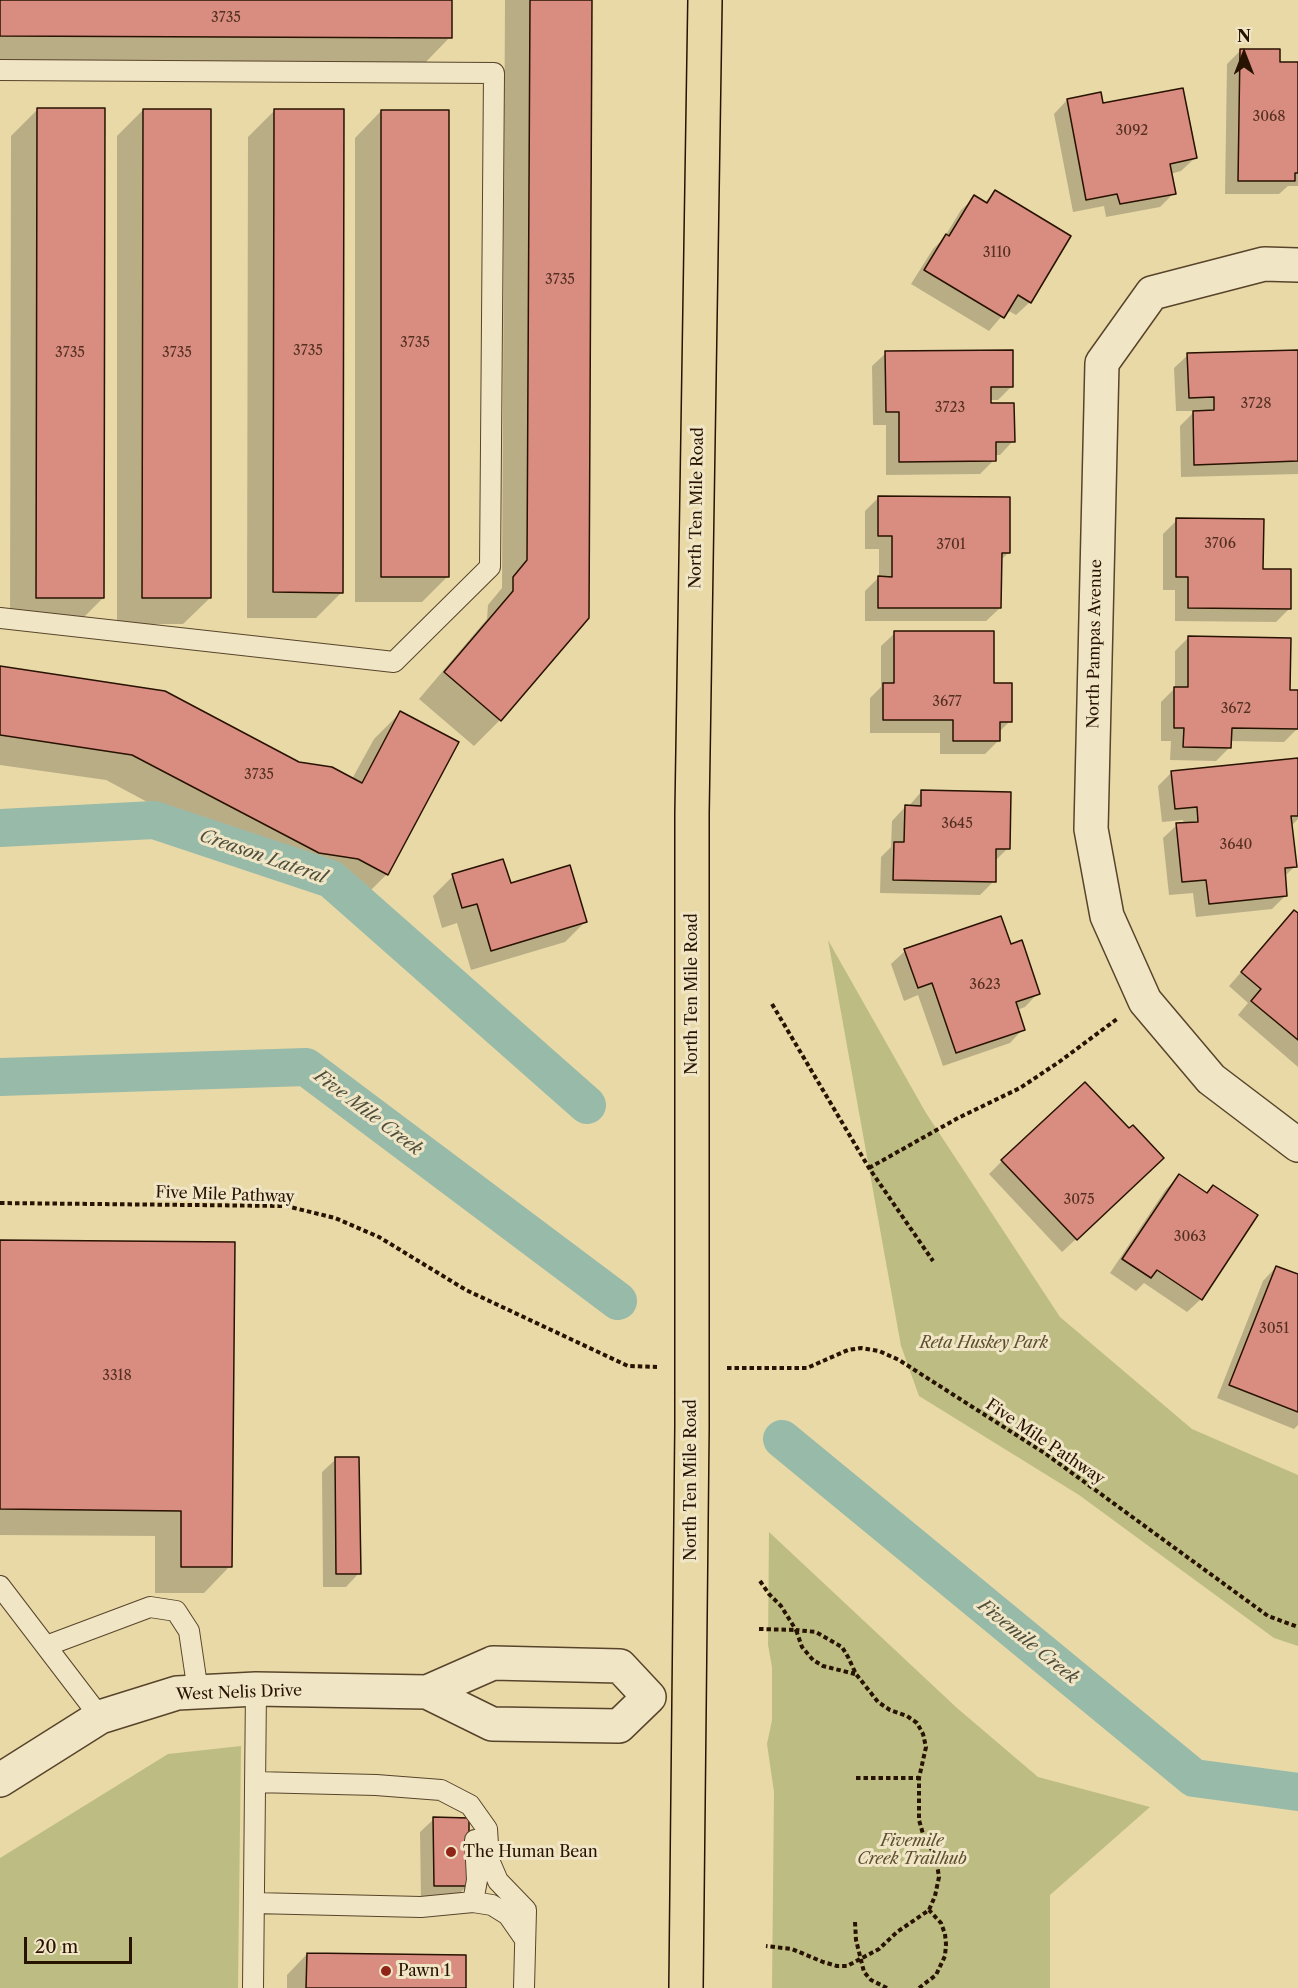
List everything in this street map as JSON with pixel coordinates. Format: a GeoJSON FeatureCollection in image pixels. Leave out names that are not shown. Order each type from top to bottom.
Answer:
{"type":"FeatureCollection","features":[{"type":"Feature","properties":{"kind":"main road","name":"North Ten Mile Road"},"geometry":{"type":"LineString","coordinates":[[686,1988],[692,1427],[692,813],[705,0]]}},
{"type":"Feature","properties":{"kind":"street","name":"North Pampas Avenue"},"geometry":{"type":"LineString","coordinates":[[1298,265],[1264,264],[1152,292],[1102,363],[1091,829],[1107,916],[1133,1008],[1211,1079],[1298,1145]]}},
{"type":"Feature","properties":{"kind":"street","name":"West Nelis Drive"},"geometry":{"type":"LineString","coordinates":[[0,1780],[100,1717],[177,1693],[256,1689],[427,1692],[494,1663],[621,1666],[649,1697],[619,1726],[492,1724],[427,1692]]}},
{"type":"Feature","properties":{"kind":"street"},"geometry":{"type":"LineString","coordinates":[[649,1697],[689,1697]]}},
{"type":"Feature","properties":{"kind":"lane"},"geometry":{"type":"LineString","coordinates":[[0,70],[494,73],[489,567],[394,662],[0,618]]}},
{"type":"Feature","properties":{"kind":"lane"},"geometry":{"type":"LineString","coordinates":[[0,1586],[100,1717]]}},
{"type":"Feature","properties":{"kind":"lane"},"geometry":{"type":"LineString","coordinates":[[46,1646],[150,1607],[176,1611],[189,1631],[198,1692]]}},
{"type":"Feature","properties":{"kind":"lane"},"geometry":{"type":"LineString","coordinates":[[253,1988],[256,1689]]}},
{"type":"Feature","properties":{"kind":"lane"},"geometry":{"type":"LineString","coordinates":[[255,1782],[375,1785],[441,1790],[470,1805],[487,1829],[489,1860],[498,1881],[526,1910],[524,1988]]}},
{"type":"Feature","properties":{"kind":"lane"},"geometry":{"type":"LineString","coordinates":[[470,1805],[475,1823],[477,1880],[473,1902]]}},
{"type":"Feature","properties":{"kind":"lane"},"geometry":{"type":"LineString","coordinates":[[254,1903],[421,1907],[473,1902],[492,1905],[508,1915],[524,1938]]}},
{"type":"Feature","properties":{"kind":"path"},"geometry":{"type":"LineString","coordinates":[[772,1004],[868,1168],[933,1261]]}},
{"type":"Feature","properties":{"kind":"path"},"geometry":{"type":"LineString","coordinates":[[868,1168],[958,1118],[1020,1088],[1133,1008]]}},
{"type":"Feature","properties":{"kind":"path","name":"Five Mile Pathway"},"geometry":{"type":"LineString","coordinates":[[0,1203],[286,1206],[335,1218],[379,1237],[466,1290],[628,1366]]}},
{"type":"Feature","properties":{"kind":"path","name":"Five Mile Pathway"},"geometry":{"type":"LineString","coordinates":[[759,1368],[807,1368],[848,1350],[861,1348],[879,1351],[899,1360],[1046,1454],[1268,1616],[1298,1627]]}},
{"type":"Feature","properties":{"kind":"path"},"geometry":{"type":"LineString","coordinates":[[760,1581],[769,1594],[782,1606],[796,1630],[802,1647],[813,1660],[823,1666],[856,1674]]}},
{"type":"Feature","properties":{"kind":"path"},"geometry":{"type":"LineString","coordinates":[[759,1629],[816,1632],[835,1642],[849,1657],[856,1674],[878,1702],[917,1723],[926,1747],[920,1778],[920,1820],[923,1834],[936,1857],[939,1877],[929,1910],[897,1932],[879,1949],[847,1966],[823,1962],[792,1948],[766,1946]]}},
{"type":"Feature","properties":{"kind":"path"},"geometry":{"type":"LineString","coordinates":[[856,1778],[920,1778]]}},
{"type":"Feature","properties":{"kind":"path"},"geometry":{"type":"LineString","coordinates":[[919,1988],[936,1975],[945,1956],[945,1934],[941,1923],[929,1910]]}},
{"type":"Feature","properties":{"kind":"path"},"geometry":{"type":"LineString","coordinates":[[855,1922],[860,1960],[864,1972],[871,1980],[886,1988]]}},
{"type":"Feature","properties":{"kind":"green space","name":"Reta Huskey Park"},"geometry":{"type":"Polygon","coordinates":[[[828,940],[926,1113],[1060,1317],[1192,1429],[1298,1475],[1298,1646],[1274,1638],[1079,1495],[919,1396],[901,1346],[828,940]]]}},
{"type":"Feature","properties":{"kind":"green space","name":"Fivemile Creek Trailhub"},"geometry":{"type":"Polygon","coordinates":[[[769,1532],[957,1708],[1038,1777],[1150,1807],[1050,1895],[1050,1988],[772,1988],[774,1792],[767,1744],[772,1720],[772,1667],[768,1645],[769,1532]]]}},
{"type":"Feature","properties":{"kind":"green space"},"geometry":{"type":"Polygon","coordinates":[[[241,1746],[238,1988],[0,1988],[0,1858],[168,1754],[241,1746]]]}},
{"type":"Feature","properties":{"kind":"building"},"geometry":{"type":"Polygon","coordinates":[[[0,0],[452,0],[452,38],[0,36],[0,0]]]}},
{"type":"Feature","properties":{"kind":"building"},"geometry":{"type":"Polygon","coordinates":[[[530,0],[592,0],[589,618],[501,721],[444,672],[513,591],[513,577],[527,560],[530,0]]]}},
{"type":"Feature","properties":{"kind":"building"},"geometry":{"type":"Polygon","coordinates":[[[1240,49],[1280,49],[1280,62],[1298,62],[1298,173],[1295,173],[1295,181],[1238,181],[1240,49]]]}},
{"type":"Feature","properties":{"kind":"building"},"geometry":{"type":"Polygon","coordinates":[[[1183,88],[1197,158],[1170,164],[1176,194],[1120,204],[1117,194],[1086,200],[1067,99],[1101,92],[1103,103],[1183,88]]]}},
{"type":"Feature","properties":{"kind":"building"},"geometry":{"type":"Polygon","coordinates":[[[37,108],[105,108],[104,598],[36,598],[37,108]]]}},
{"type":"Feature","properties":{"kind":"building"},"geometry":{"type":"Polygon","coordinates":[[[143,109],[211,109],[211,598],[142,598],[143,109]]]}},
{"type":"Feature","properties":{"kind":"building"},"geometry":{"type":"Polygon","coordinates":[[[274,109],[344,109],[343,593],[273,592],[274,109]]]}},
{"type":"Feature","properties":{"kind":"building"},"geometry":{"type":"Polygon","coordinates":[[[381,110],[449,110],[449,577],[381,577],[381,110]]]}},
{"type":"Feature","properties":{"kind":"building"},"geometry":{"type":"Polygon","coordinates":[[[995,190],[1071,236],[1031,303],[1018,295],[1004,318],[924,270],[946,234],[949,236],[974,195],[987,203],[995,190]]]}},
{"type":"Feature","properties":{"kind":"building"},"geometry":{"type":"Polygon","coordinates":[[[1013,350],[1013,387],[991,387],[991,403],[1014,403],[1015,442],[996,442],[996,461],[899,462],[899,412],[886,412],[885,351],[1013,350]]]}},
{"type":"Feature","properties":{"kind":"building"},"geometry":{"type":"Polygon","coordinates":[[[1298,350],[1298,461],[1194,465],[1193,411],[1214,410],[1214,397],[1189,398],[1187,353],[1298,350]]]}},
{"type":"Feature","properties":{"kind":"building"},"geometry":{"type":"Polygon","coordinates":[[[878,496],[1010,497],[1010,553],[1002,553],[1001,608],[878,608],[878,576],[892,577],[892,536],[878,536],[878,496]]]}},
{"type":"Feature","properties":{"kind":"building"},"geometry":{"type":"Polygon","coordinates":[[[1176,518],[1264,519],[1263,569],[1291,569],[1291,609],[1188,608],[1188,577],[1176,577],[1176,518]]]}},
{"type":"Feature","properties":{"kind":"building"},"geometry":{"type":"Polygon","coordinates":[[[894,631],[994,631],[994,683],[1012,683],[1012,722],[1000,722],[1000,741],[953,741],[953,720],[883,720],[883,683],[894,683],[894,631]]]}},
{"type":"Feature","properties":{"kind":"building"},"geometry":{"type":"Polygon","coordinates":[[[1188,636],[1291,638],[1290,690],[1298,690],[1298,729],[1232,728],[1231,748],[1183,747],[1184,728],[1174,728],[1174,687],[1188,687],[1188,636]]]}},
{"type":"Feature","properties":{"kind":"building"},"geometry":{"type":"Polygon","coordinates":[[[0,666],[165,691],[299,762],[332,767],[362,783],[400,711],[459,742],[388,875],[358,859],[319,853],[132,755],[0,735],[0,666]]]}},
{"type":"Feature","properties":{"kind":"building"},"geometry":{"type":"Polygon","coordinates":[[[1298,758],[1298,816],[1291,816],[1297,867],[1285,868],[1287,896],[1209,904],[1206,880],[1182,882],[1176,823],[1198,822],[1197,807],[1175,809],[1171,771],[1298,758]]]}},
{"type":"Feature","properties":{"kind":"building"},"geometry":{"type":"Polygon","coordinates":[[[921,790],[1011,792],[1010,849],[996,849],[996,882],[893,880],[894,842],[904,842],[905,805],[921,806],[921,790]]]}},
{"type":"Feature","properties":{"kind":"building"},"geometry":{"type":"Polygon","coordinates":[[[503,859],[511,883],[570,865],[587,922],[491,951],[477,904],[462,908],[452,874],[503,859]]]}},
{"type":"Feature","properties":{"kind":"building"},"geometry":{"type":"Polygon","coordinates":[[[1294,910],[1298,913],[1298,1040],[1251,1001],[1261,989],[1241,972],[1294,910]]]}},
{"type":"Feature","properties":{"kind":"building"},"geometry":{"type":"Polygon","coordinates":[[[1001,916],[1011,944],[1022,940],[1040,994],[1016,1002],[1025,1030],[956,1053],[932,983],[918,988],[904,949],[1001,916]]]}},
{"type":"Feature","properties":{"kind":"building"},"geometry":{"type":"Polygon","coordinates":[[[1085,1082],[1129,1128],[1133,1125],[1164,1158],[1077,1240],[1001,1160],[1085,1082]]]}},
{"type":"Feature","properties":{"kind":"building"},"geometry":{"type":"Polygon","coordinates":[[[1179,1174],[1207,1193],[1213,1185],[1258,1215],[1202,1300],[1157,1270],[1151,1278],[1122,1259],[1179,1174]]]}},
{"type":"Feature","properties":{"kind":"building"},"geometry":{"type":"Polygon","coordinates":[[[0,1240],[235,1242],[232,1567],[181,1567],[181,1511],[0,1509],[0,1240]]]}},
{"type":"Feature","properties":{"kind":"building"},"geometry":{"type":"Polygon","coordinates":[[[1276,1266],[1298,1274],[1298,1412],[1229,1385],[1276,1266]]]}},
{"type":"Feature","properties":{"kind":"building"},"geometry":{"type":"Polygon","coordinates":[[[335,1457],[359,1457],[361,1574],[336,1574],[335,1457]]]}},
{"type":"Feature","properties":{"kind":"building","name":"The Human Bean"},"geometry":{"type":"Polygon","coordinates":[[[433,1817],[469,1818],[469,1886],[434,1886],[433,1817]]]}},
{"type":"Feature","properties":{"kind":"building","name":"Pawn 1"},"geometry":{"type":"Polygon","coordinates":[[[307,1953],[466,1955],[466,1988],[306,1988],[307,1953]]]}},
{"type":"Feature","properties":{"kind":"waterway","name":"Creason Lateral"},"geometry":{"type":"LineString","coordinates":[[0,828],[154,820],[331,879],[587,1105]]}},
{"type":"Feature","properties":{"kind":"waterway","name":"Five Mile Creek"},"geometry":{"type":"LineString","coordinates":[[0,1077],[306,1067],[618,1301]]}},
{"type":"Feature","properties":{"kind":"waterway","name":"Fivemile Creek"},"geometry":{"type":"LineString","coordinates":[[782,1439],[1194,1778],[1298,1792]]}},
{"type":"Feature","properties":{"kind":"place","name":"The Human Bean"},"geometry":{"type":"Point","coordinates":[451,1852]}},
{"type":"Feature","properties":{"kind":"place","name":"Pawn 1"},"geometry":{"type":"Point","coordinates":[386,1971]}}]}
